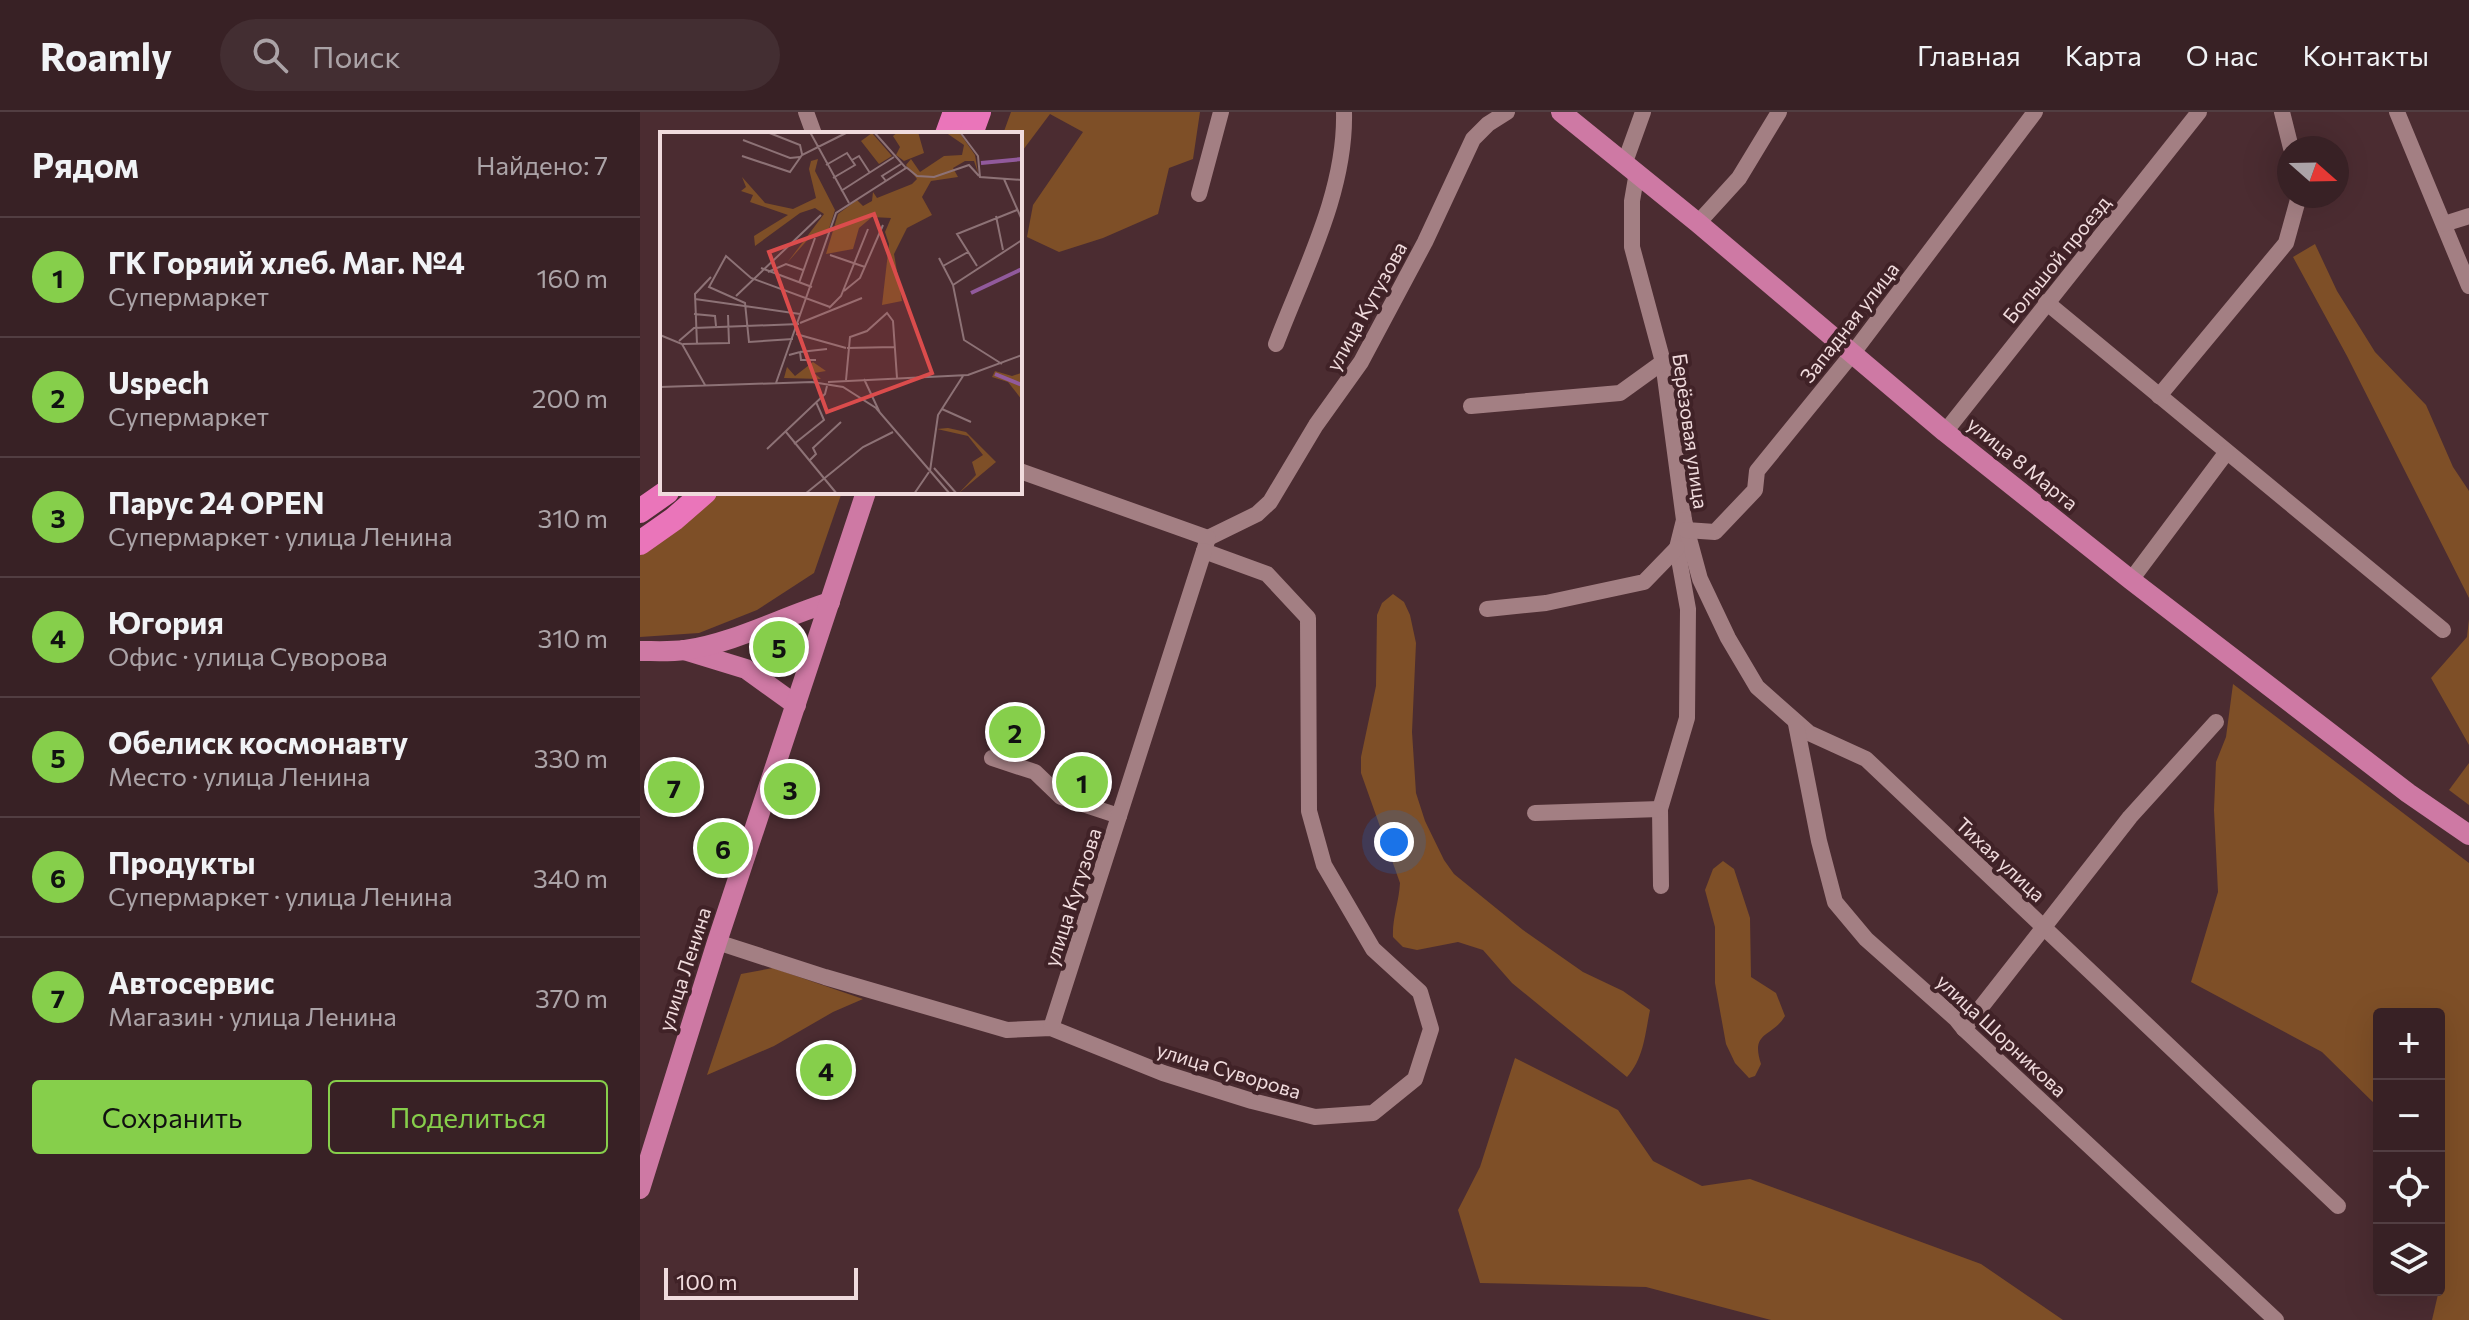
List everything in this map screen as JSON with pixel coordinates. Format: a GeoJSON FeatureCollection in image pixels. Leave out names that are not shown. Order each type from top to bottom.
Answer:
{"type":"FeatureCollection","features":[{"type":"Feature","properties":{"kind":"highway"},"geometry":{"type":"LineString","coordinates":[[948,132],[955,112]]}},
{"type":"Feature","properties":{"kind":"highway"},"geometry":{"type":"LineString","coordinates":[[972,132],[979,112]]}},
{"type":"Feature","properties":{"kind":"highway"},"geometry":{"type":"LineString","coordinates":[[640,511],[664,494]]}},
{"type":"Feature","properties":{"kind":"highway"},"geometry":{"type":"LineString","coordinates":[[640,543],[703,494]]}},
{"type":"Feature","properties":{"kind":"main road","name":"улица 8 Марта"},"geometry":{"type":"LineString","coordinates":[[1561,112],[1631,167],[1945,432],[2131,580],[2408,793],[2469,835]]}},
{"type":"Feature","properties":{"kind":"main road","name":"улица Ленина"},"geometry":{"type":"LineString","coordinates":[[640,1189],[717,942],[865,494]]}},
{"type":"Feature","properties":{"kind":"main road"},"geometry":{"type":"LineString","coordinates":[[640,651],[684,650],[745,633],[830,602]]}},
{"type":"Feature","properties":{"kind":"main road"},"geometry":{"type":"LineString","coordinates":[[745,633],[738,649],[739,659],[746,669]]}},
{"type":"Feature","properties":{"kind":"main road"},"geometry":{"type":"LineString","coordinates":[[684,650],[746,669],[796,705]]}},
{"type":"Feature","properties":{"kind":"street"},"geometry":{"type":"LineString","coordinates":[[806,112],[813,132]]}},
{"type":"Feature","properties":{"kind":"street"},"geometry":{"type":"LineString","coordinates":[[1199,194],[1221,112]]}},
{"type":"Feature","properties":{"kind":"street"},"geometry":{"type":"LineString","coordinates":[[1276,344],[1327,211],[1344,143],[1344,112]]}},
{"type":"Feature","properties":{"kind":"street","name":"улица Кутузова"},"geometry":{"type":"LineString","coordinates":[[1051,1028],[1206,544],[1257,514],[1270,502],[1316,425],[1361,362],[1425,242],[1473,139],[1488,124],[1507,112]]}},
{"type":"Feature","properties":{"kind":"street","name":"Берёзовая улица"},"geometry":{"type":"LineString","coordinates":[[1643,112],[1631,167],[1632,247],[1663,362],[1685,525],[1677,548],[1688,609],[1687,718],[1660,809],[1661,886]]}},
{"type":"Feature","properties":{"kind":"street"},"geometry":{"type":"LineString","coordinates":[[1698,223],[1739,178],[1779,112]]}},
{"type":"Feature","properties":{"kind":"street","name":"Западная улица"},"geometry":{"type":"LineString","coordinates":[[1685,525],[1715,532],[1755,490],[1757,471],[1853,353],[2035,112]]}},
{"type":"Feature","properties":{"kind":"street","name":"Большой проезд"},"geometry":{"type":"LineString","coordinates":[[1945,432],[2199,112]]}},
{"type":"Feature","properties":{"kind":"street"},"geometry":{"type":"LineString","coordinates":[[2282,112],[2288,136]]}},
{"type":"Feature","properties":{"kind":"street"},"geometry":{"type":"LineString","coordinates":[[2397,112],[2469,286]]}},
{"type":"Feature","properties":{"kind":"street"},"geometry":{"type":"LineString","coordinates":[[2159,396],[2286,243],[2296,208]]}},
{"type":"Feature","properties":{"kind":"street"},"geometry":{"type":"LineString","coordinates":[[2444,224],[2469,216]]}},
{"type":"Feature","properties":{"kind":"street"},"geometry":{"type":"LineString","coordinates":[[2046,302],[2443,630]]}},
{"type":"Feature","properties":{"kind":"street"},"geometry":{"type":"LineString","coordinates":[[1471,406],[1620,393],[1663,362]]}},
{"type":"Feature","properties":{"kind":"street"},"geometry":{"type":"LineString","coordinates":[[2131,580],[2226,453]]}},
{"type":"Feature","properties":{"kind":"street"},"geometry":{"type":"LineString","coordinates":[[1022,472],[1206,544]]}},
{"type":"Feature","properties":{"kind":"street","name":"Тихая улица"},"geometry":{"type":"LineString","coordinates":[[1685,525],[1700,579],[1728,638],[1757,687],[1809,733],[1866,759],[2338,1206]]}},
{"type":"Feature","properties":{"kind":"street","name":"улица Суворова"},"geometry":{"type":"LineString","coordinates":[[717,942],[1007,1030],[1051,1028],[1163,1073],[1315,1117],[1373,1113],[1415,1079],[1431,1029],[1420,992],[1373,949],[1324,865],[1309,811],[1308,618],[1267,574],[1206,544]]}},
{"type":"Feature","properties":{"kind":"street"},"geometry":{"type":"LineString","coordinates":[[1487,609],[1546,603],[1644,582],[1677,548]]}},
{"type":"Feature","properties":{"kind":"street"},"geometry":{"type":"LineString","coordinates":[[1964,1029],[2130,817],[2216,722]]}},
{"type":"Feature","properties":{"kind":"street","name":"улица Шорникова"},"geometry":{"type":"LineString","coordinates":[[1796,724],[1819,841],[1835,902],[1866,939],[1956,1019],[2276,1320]]}},
{"type":"Feature","properties":{"kind":"street"},"geometry":{"type":"LineString","coordinates":[[992,758],[1035,772],[1061,797],[1119,816]]}},
{"type":"Feature","properties":{"kind":"street"},"geometry":{"type":"LineString","coordinates":[[1535,813],[1660,809]]}},
{"type":"Feature","properties":{"kind":"shaded area"},"geometry":{"type":"Polygon","coordinates":[[[1011,112],[1200,112],[1193,159],[1169,168],[1158,214],[1103,238],[1059,252],[1027,237],[1033,205],[1083,132],[1050,114],[1022,151],[1022,132],[1004,132],[1011,112]]]}},
{"type":"Feature","properties":{"kind":"shaded area"},"geometry":{"type":"Polygon","coordinates":[[[2315,244],[2337,291],[2375,352],[2426,405],[2453,467],[2469,491],[2469,598],[2347,356],[2293,257],[2315,244]]]}},
{"type":"Feature","properties":{"kind":"shaded area"},"geometry":{"type":"Polygon","coordinates":[[[719,494],[841,494],[814,573],[757,610],[699,633],[640,637],[640,554],[719,494]]]}},
{"type":"Feature","properties":{"kind":"shaded area"},"geometry":{"type":"Polygon","coordinates":[[[1393,594],[1404,602],[1416,643],[1412,732],[1416,793],[1425,821],[1454,874],[1523,930],[1583,972],[1623,991],[1650,1010],[1640,1054],[1627,1077],[1512,983],[1483,950],[1458,942],[1417,950],[1403,947],[1393,937],[1400,883],[1361,773],[1361,757],[1376,686],[1377,615],[1382,603],[1393,594]]]}},
{"type":"Feature","properties":{"kind":"shaded area"},"geometry":{"type":"Polygon","coordinates":[[[2469,619],[2469,745],[2431,678],[2467,637],[2469,619]]]}},
{"type":"Feature","properties":{"kind":"shaded area"},"geometry":{"type":"Polygon","coordinates":[[[2233,684],[2469,863],[2469,1320],[2432,1320],[2438,1296],[2445,1296],[2445,1008],[2373,1008],[2373,1102],[2322,1052],[2191,982],[2218,892],[2214,810],[2216,762],[2226,737],[2233,684]]]}},
{"type":"Feature","properties":{"kind":"shaded area"},"geometry":{"type":"Polygon","coordinates":[[[2469,763],[2469,805],[2449,790],[2469,763]]]}},
{"type":"Feature","properties":{"kind":"shaded area"},"geometry":{"type":"Polygon","coordinates":[[[1723,861],[1734,869],[1750,918],[1751,977],[1776,993],[1785,1016],[1760,1040],[1758,1053],[1761,1064],[1755,1076],[1749,1078],[1735,1063],[1726,1044],[1715,983],[1715,927],[1705,890],[1713,869],[1723,861]]]}},
{"type":"Feature","properties":{"kind":"shaded area"},"geometry":{"type":"Polygon","coordinates":[[[773,968],[863,999],[833,1012],[774,1046],[707,1075],[741,974],[773,968]]]}},
{"type":"Feature","properties":{"kind":"shaded area"},"geometry":{"type":"Polygon","coordinates":[[[1515,1058],[1618,1110],[1653,1161],[1702,1186],[1750,1179],[1981,1264],[2063,1320],[1771,1320],[1646,1287],[1480,1283],[1458,1210],[1480,1167],[1515,1058]]]}},
{"type":"Feature","properties":{"kind":"place","name":"Обелиск космонавту"},"geometry":{"type":"Point","coordinates":[779,647]}},
{"type":"Feature","properties":{"kind":"place","name":"Uspech"},"geometry":{"type":"Point","coordinates":[1015,732]}},
{"type":"Feature","properties":{"kind":"place","name":"ГК Горяий хлеб. Маг. №4"},"geometry":{"type":"Point","coordinates":[1082,782]}},
{"type":"Feature","properties":{"kind":"place","name":"Автосервис"},"geometry":{"type":"Point","coordinates":[674,787]}},
{"type":"Feature","properties":{"kind":"place","name":"Парус 24 OPEN"},"geometry":{"type":"Point","coordinates":[790,789]}},
{"type":"Feature","properties":{"kind":"place","name":"Продукты"},"geometry":{"type":"Point","coordinates":[723,848]}},
{"type":"Feature","properties":{"kind":"place","name":"Югория"},"geometry":{"type":"Point","coordinates":[826,1070]}}]}
